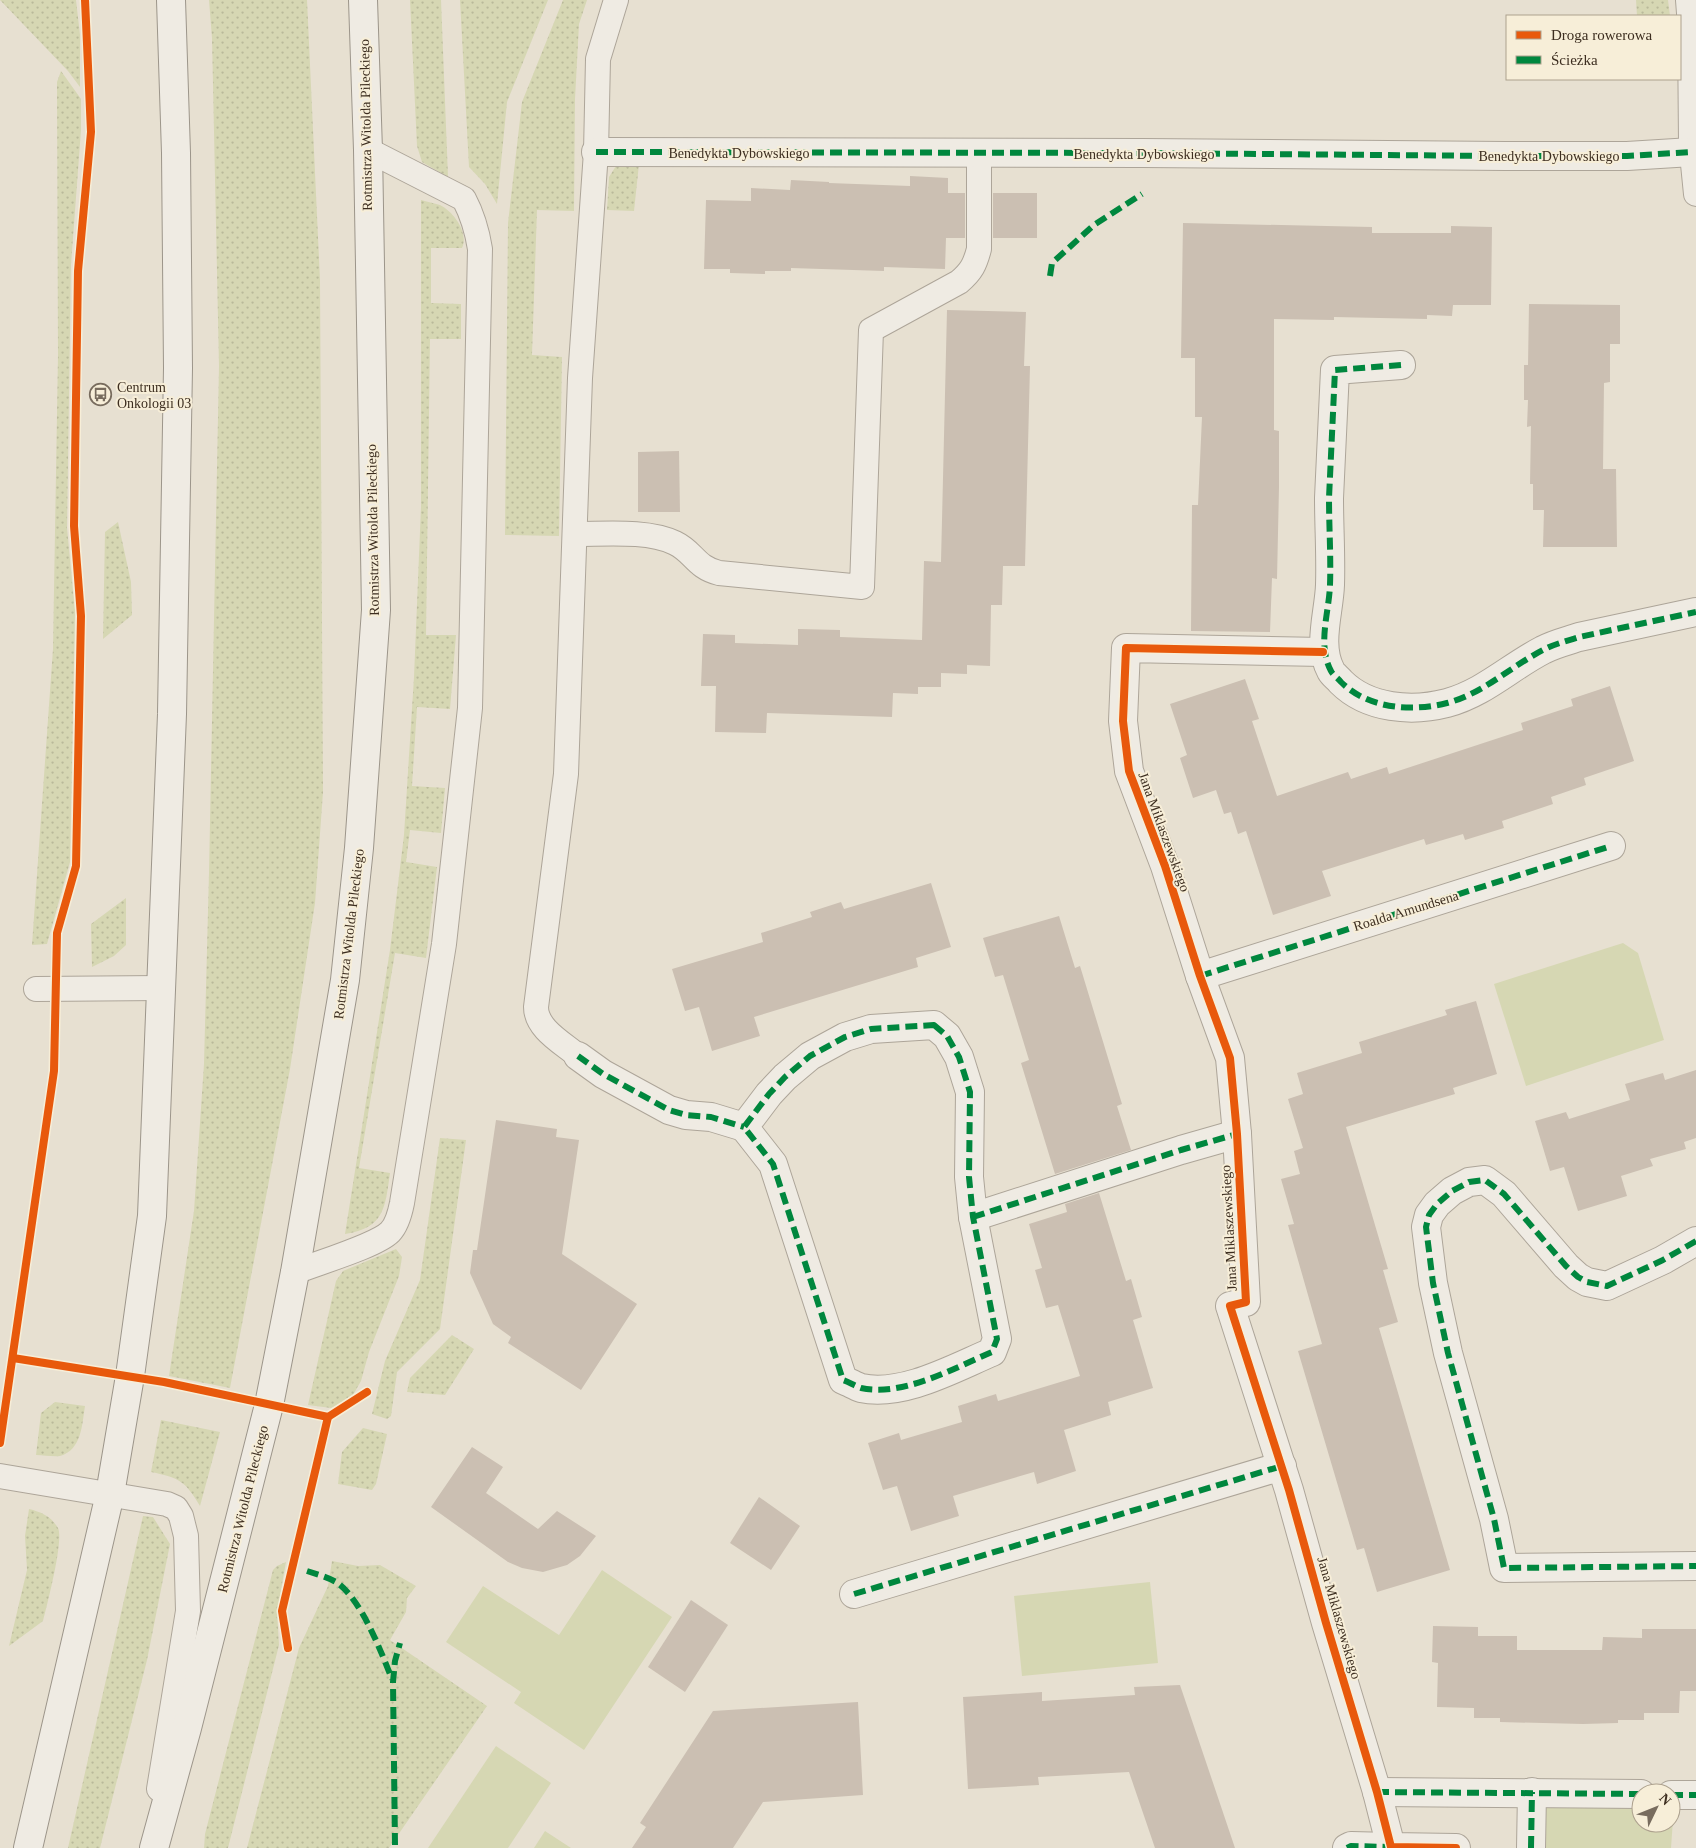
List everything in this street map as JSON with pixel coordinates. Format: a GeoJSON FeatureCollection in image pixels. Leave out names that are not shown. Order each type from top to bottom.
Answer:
{"type":"FeatureCollection","features":[{"type":"Feature","properties":{"kind":"street"},"geometry":{"type":"LineString","coordinates":[[28,1848],[110,1494],[133,1359],[152,1216],[172,714],[178,368],[176,153],[171,0]]}},
{"type":"Feature","properties":{"kind":"street","name":"Rotmistrza Witolda Pileckiego"},"geometry":{"type":"LineString","coordinates":[[154,1848],[257,1458],[296,1272],[345,980],[359,848],[376,610],[368,150],[363,0]]}},
{"type":"Feature","properties":{"kind":"street","name":"Benedykta Dybowskiego"},"geometry":{"type":"LineString","coordinates":[[596,152],[1627,156],[1692,152]]}},
{"type":"Feature","properties":{"kind":"street"},"geometry":{"type":"LineString","coordinates":[[1401,365],[1335,370],[1329,500],[1330,585],[1323,652],[1332,672],[1347,687],[1362,698],[1388,706],[1430,706],[1467,696],[1496,681],[1544,650],[1561,642],[1696,612]]}},
{"type":"Feature","properties":{"kind":"street","name":"Jana Miklaszewskiego"},"geometry":{"type":"LineString","coordinates":[[1323,652],[1126,648],[1123,721],[1129,771],[1165,866],[1200,976],[1230,1058],[1237,1134],[1246,1302],[1230,1306],[1306,1544],[1326,1623],[1377,1792],[1391,1846]]}},
{"type":"Feature","properties":{"kind":"street","name":"Roalda Amundsena"},"geometry":{"type":"LineString","coordinates":[[1200,976],[1611,846]]}},
{"type":"Feature","properties":{"kind":"street"},"geometry":{"type":"LineString","coordinates":[[578,1056],[603,1074],[669,1110],[686,1115],[711,1117],[744,1127],[773,1164],[843,1380],[860,1387],[880,1390],[921,1382],[992,1352],[997,1339],[973,1217],[969,1177],[970,1092],[959,1057],[947,1036],[934,1024],[871,1029],[845,1037],[810,1056],[785,1077],[769,1094],[744,1127]]}},
{"type":"Feature","properties":{"kind":"street"},"geometry":{"type":"LineString","coordinates":[[973,1217],[1181,1150],[1237,1134]]}},
{"type":"Feature","properties":{"kind":"street"},"geometry":{"type":"LineString","coordinates":[[1696,1241],[1663,1260],[1607,1286],[1587,1282],[1566,1266],[1497,1187],[1485,1180],[1469,1182],[1452,1191],[1437,1204],[1429,1215],[1426,1227],[1433,1283],[1448,1353],[1494,1519],[1504,1568],[1696,1566]]}},
{"type":"Feature","properties":{"kind":"street"},"geometry":{"type":"LineString","coordinates":[[854,1594],[1282,1466]]}},
{"type":"Feature","properties":{"kind":"street"},"geometry":{"type":"LineString","coordinates":[[1377,1792],[1631,1794]]}},
{"type":"Feature","properties":{"kind":"street"},"geometry":{"type":"LineString","coordinates":[[1531,1848],[1532,1792]]}},
{"type":"Feature","properties":{"kind":"street"},"geometry":{"type":"LineString","coordinates":[[1681,1795],[1696,1795]]}},
{"type":"Feature","properties":{"kind":"street"},"geometry":{"type":"LineString","coordinates":[[1347,1848],[1351,1846],[1456,1848]]}},
{"type":"Feature","properties":{"kind":"lane"},"geometry":{"type":"LineString","coordinates":[[578,1056],[543,1027],[536,1016],[536,1006],[566,774],[576,534],[580,378],[596,152],[598,59],[616,0]]}},
{"type":"Feature","properties":{"kind":"lane"},"geometry":{"type":"LineString","coordinates":[[1688,0],[1692,152],[1696,194]]}},
{"type":"Feature","properties":{"kind":"lane"},"geometry":{"type":"LineString","coordinates":[[296,1272],[375,1242],[390,1232],[398,1220],[438,984],[470,708],[480,249],[477,228],[472,213],[464,199],[368,150]]}},
{"type":"Feature","properties":{"kind":"lane"},"geometry":{"type":"LineString","coordinates":[[576,534],[661,538],[677,544],[702,567],[719,573],[862,588],[871,330],[959,282],[970,273],[976,262],[979,248],[979,154]]}},
{"type":"Feature","properties":{"kind":"lane"},"geometry":{"type":"LineString","coordinates":[[36,989],[161,988]]}},
{"type":"Feature","properties":{"kind":"lane"},"geometry":{"type":"LineString","coordinates":[[0,1476],[167,1504],[176,1508],[181,1516],[186,1536],[188,1611],[150,1848]]}},
{"type":"Feature","properties":{"kind":"green space"},"geometry":{"type":"Polygon","coordinates":[[[0,0],[76,0],[80,35],[80,87],[68,71],[0,0]]]}},
{"type":"Feature","properties":{"kind":"green space"},"geometry":{"type":"Polygon","coordinates":[[[209,0],[307,0],[320,280],[323,792],[315,903],[290,1069],[230,1388],[169,1376],[194,1211],[204,1064],[219,366],[212,38],[209,0]]]}},
{"type":"Feature","properties":{"kind":"green space"},"geometry":{"type":"Polygon","coordinates":[[[410,0],[441,0],[448,177],[422,162],[417,146],[410,0]]]}},
{"type":"Feature","properties":{"kind":"green space"},"geometry":{"type":"Polygon","coordinates":[[[460,0],[548,0],[507,102],[497,204],[485,184],[469,167],[460,0]]]}},
{"type":"Feature","properties":{"kind":"green space"},"geometry":{"type":"Polygon","coordinates":[[[563,0],[587,0],[579,24],[575,99],[574,211],[537,210],[532,355],[562,357],[559,536],[505,535],[508,223],[522,102],[563,0]]]}},
{"type":"Feature","properties":{"kind":"green space"},"geometry":{"type":"Polygon","coordinates":[[[1636,0],[1668,0],[1670,15],[1637,15],[1636,0]]]}},
{"type":"Feature","properties":{"kind":"green space"},"geometry":{"type":"Polygon","coordinates":[[[61,71],[81,99],[81,130],[71,265],[67,528],[75,612],[70,862],[47,944],[32,945],[53,649],[58,355],[57,82],[61,71]]]}},
{"type":"Feature","properties":{"kind":"green space"},"geometry":{"type":"Polygon","coordinates":[[[625,163],[639,164],[634,211],[607,210],[609,177],[616,166],[625,163]]]}},
{"type":"Feature","properties":{"kind":"green space"},"geometry":{"type":"Polygon","coordinates":[[[421,200],[445,208],[459,224],[464,242],[462,248],[431,248],[431,303],[461,304],[461,339],[430,339],[426,635],[456,635],[450,709],[417,707],[412,786],[445,788],[441,833],[410,830],[406,862],[437,867],[426,958],[395,953],[359,1168],[390,1173],[384,1206],[381,1214],[368,1227],[345,1234],[390,950],[404,835],[414,677],[421,507],[421,200]]]}},
{"type":"Feature","properties":{"kind":"green space"},"geometry":{"type":"Polygon","coordinates":[[[118,522],[131,582],[132,615],[103,639],[105,532],[118,522]]]}},
{"type":"Feature","properties":{"kind":"green space"},"geometry":{"type":"Polygon","coordinates":[[[126,898],[126,945],[114,956],[92,967],[91,924],[126,898]]]}},
{"type":"Feature","properties":{"kind":"green space"},"geometry":{"type":"Polygon","coordinates":[[[1623,943],[1638,953],[1664,1040],[1526,1086],[1494,984],[1623,943]]]}},
{"type":"Feature","properties":{"kind":"green space"},"geometry":{"type":"Polygon","coordinates":[[[440,1138],[466,1140],[440,1329],[397,1372],[391,1416],[387,1419],[372,1414],[385,1361],[420,1280],[440,1138]]]}},
{"type":"Feature","properties":{"kind":"green space"},"geometry":{"type":"Polygon","coordinates":[[[396,1249],[402,1257],[399,1276],[369,1352],[361,1381],[353,1395],[338,1405],[331,1408],[308,1405],[336,1281],[343,1271],[396,1249]]]}},
{"type":"Feature","properties":{"kind":"green space"},"geometry":{"type":"Polygon","coordinates":[[[452,1335],[474,1349],[445,1395],[407,1392],[410,1378],[452,1335]]]}},
{"type":"Feature","properties":{"kind":"green space"},"geometry":{"type":"Polygon","coordinates":[[[55,1402],[85,1406],[80,1436],[73,1448],[67,1453],[60,1456],[36,1455],[41,1413],[55,1402]]]}},
{"type":"Feature","properties":{"kind":"green space"},"geometry":{"type":"Polygon","coordinates":[[[161,1420],[220,1432],[200,1506],[181,1482],[169,1476],[151,1472],[161,1420]]]}},
{"type":"Feature","properties":{"kind":"green space"},"geometry":{"type":"Polygon","coordinates":[[[363,1428],[387,1434],[376,1484],[372,1490],[338,1484],[342,1452],[363,1428]]]}},
{"type":"Feature","properties":{"kind":"green space"},"geometry":{"type":"Polygon","coordinates":[[[29,1509],[52,1520],[58,1528],[59,1545],[43,1621],[9,1646],[27,1570],[25,1536],[29,1509]]]}},
{"type":"Feature","properties":{"kind":"green space"},"geometry":{"type":"Polygon","coordinates":[[[143,1516],[153,1517],[170,1544],[147,1660],[100,1848],[68,1848],[143,1516]]]}},
{"type":"Feature","properties":{"kind":"green space"},"geometry":{"type":"Polygon","coordinates":[[[332,1561],[358,1566],[380,1565],[416,1586],[407,1598],[406,1612],[390,1640],[487,1706],[389,1848],[247,1848],[299,1648],[328,1586],[332,1561]]]}},
{"type":"Feature","properties":{"kind":"green space"},"geometry":{"type":"Polygon","coordinates":[[[286,1562],[277,1612],[279,1645],[228,1848],[204,1848],[205,1834],[273,1570],[286,1562]]]}},
{"type":"Feature","properties":{"kind":"green space"},"geometry":{"type":"Polygon","coordinates":[[[602,1570],[672,1617],[584,1750],[514,1703],[521,1692],[446,1642],[483,1586],[559,1635],[602,1570]]]}},
{"type":"Feature","properties":{"kind":"green space"},"geometry":{"type":"Polygon","coordinates":[[[1150,1582],[1158,1663],[1022,1676],[1014,1596],[1150,1582]]]}},
{"type":"Feature","properties":{"kind":"green space"},"geometry":{"type":"Polygon","coordinates":[[[496,1746],[551,1783],[508,1848],[428,1848],[496,1746]]]}},
{"type":"Feature","properties":{"kind":"green space"},"geometry":{"type":"Polygon","coordinates":[[[1544,1802],[1631,1804],[1631,1833],[1672,1833],[1671,1848],[1538,1848],[1544,1802]]]}},
{"type":"Feature","properties":{"kind":"green space"},"geometry":{"type":"Polygon","coordinates":[[[545,1831],[571,1848],[534,1848],[545,1831]]]}},
{"type":"Feature","properties":{"kind":"building"},"geometry":{"type":"Polygon","coordinates":[[[910,176],[948,178],[948,193],[965,193],[965,238],[946,238],[945,269],[884,267],[884,271],[791,268],[791,271],[765,271],[765,274],[730,273],[730,269],[704,269],[706,200],[751,201],[751,188],[790,190],[791,180],[910,186],[910,176]]]}},
{"type":"Feature","properties":{"kind":"building"},"geometry":{"type":"Polygon","coordinates":[[[993,193],[1037,193],[1037,238],[993,238],[993,193]]]}},
{"type":"Feature","properties":{"kind":"building"},"geometry":{"type":"Polygon","coordinates":[[[1183,223],[1372,227],[1372,233],[1451,233],[1451,226],[1492,227],[1491,305],[1453,305],[1452,316],[1427,315],[1427,319],[1334,317],[1334,320],[1274,319],[1274,430],[1279,431],[1279,487],[1277,579],[1272,578],[1270,632],[1191,631],[1192,505],[1198,505],[1202,417],[1195,417],[1195,358],[1181,358],[1183,223]]]}},
{"type":"Feature","properties":{"kind":"building"},"geometry":{"type":"Polygon","coordinates":[[[1529,304],[1620,305],[1620,344],[1610,344],[1610,382],[1604,383],[1603,469],[1616,469],[1617,547],[1543,547],[1544,510],[1533,510],[1533,484],[1530,484],[1531,426],[1527,427],[1528,400],[1524,400],[1524,365],[1528,365],[1529,304]]]}},
{"type":"Feature","properties":{"kind":"building"},"geometry":{"type":"Polygon","coordinates":[[[947,310],[1026,312],[1024,366],[1030,366],[1025,566],[1003,566],[1002,605],[991,605],[990,666],[967,665],[967,674],[941,673],[941,687],[918,687],[918,694],[893,693],[892,717],[767,713],[766,733],[715,732],[716,686],[701,686],[703,634],[735,635],[735,643],[798,645],[798,629],[840,630],[840,637],[922,640],[924,561],[941,562],[947,310]]]}},
{"type":"Feature","properties":{"kind":"building"},"geometry":{"type":"Polygon","coordinates":[[[679,451],[680,512],[638,512],[638,452],[679,451]]]}},
{"type":"Feature","properties":{"kind":"building"},"geometry":{"type":"Polygon","coordinates":[[[1245,679],[1259,719],[1252,721],[1277,796],[1348,772],[1351,779],[1387,767],[1389,774],[1523,730],[1521,723],[1573,706],[1571,699],[1610,686],[1634,761],[1584,778],[1586,785],[1551,797],[1553,804],[1502,821],[1504,828],[1465,840],[1463,834],[1426,845],[1424,839],[1322,871],[1331,896],[1273,915],[1246,831],[1238,834],[1231,812],[1224,814],[1216,790],[1193,798],[1180,758],[1187,755],[1170,704],[1245,679]]]}},
{"type":"Feature","properties":{"kind":"building"},"geometry":{"type":"Polygon","coordinates":[[[931,883],[951,947],[916,958],[918,967],[754,1017],[760,1036],[712,1051],[699,1007],[685,1011],[672,969],[763,942],[761,933],[812,917],[810,912],[841,902],[844,909],[931,883]]]}},
{"type":"Feature","properties":{"kind":"building"},"geometry":{"type":"Polygon","coordinates":[[[1059,916],[1075,968],[1080,966],[1122,1104],[1117,1106],[1131,1150],[1055,1174],[1021,1063],[1029,1060],[1003,975],[995,977],[983,938],[1059,916]]]}},
{"type":"Feature","properties":{"kind":"building"},"geometry":{"type":"Polygon","coordinates":[[[1476,1001],[1497,1074],[1453,1088],[1455,1094],[1346,1127],[1388,1269],[1383,1270],[1398,1322],[1379,1328],[1450,1570],[1377,1592],[1364,1548],[1357,1550],[1298,1351],[1322,1344],[1288,1225],[1294,1224],[1281,1179],[1300,1174],[1294,1151],[1303,1148],[1288,1099],[1303,1094],[1297,1073],[1362,1053],[1359,1042],[1447,1015],[1445,1010],[1476,1001]]]}},
{"type":"Feature","properties":{"kind":"building"},"geometry":{"type":"Polygon","coordinates":[[[1696,1070],[1696,1138],[1684,1142],[1686,1149],[1650,1159],[1653,1166],[1621,1176],[1627,1196],[1578,1211],[1564,1167],[1550,1171],[1535,1121],[1566,1112],[1569,1119],[1630,1100],[1625,1084],[1663,1073],[1665,1080],[1696,1070]]]}},
{"type":"Feature","properties":{"kind":"building"},"geometry":{"type":"Polygon","coordinates":[[[496,1120],[557,1129],[556,1137],[579,1140],[562,1254],[637,1304],[581,1390],[508,1343],[511,1337],[493,1324],[470,1273],[473,1250],[477,1250],[496,1120]]]}},
{"type":"Feature","properties":{"kind":"building"},"geometry":{"type":"Polygon","coordinates":[[[1099,1193],[1126,1281],[1131,1279],[1142,1317],[1133,1320],[1153,1388],[1108,1402],[1111,1415],[1064,1430],[1076,1471],[1037,1484],[1034,1472],[953,1496],[959,1516],[911,1531],[897,1486],[883,1490],[868,1443],[899,1433],[901,1440],[962,1422],[958,1406],[996,1394],[998,1401],[1080,1376],[1058,1305],[1046,1308],[1035,1270],[1042,1268],[1029,1224],[1067,1212],[1065,1204],[1099,1193]]]}},
{"type":"Feature","properties":{"kind":"building"},"geometry":{"type":"Polygon","coordinates":[[[472,1447],[503,1467],[486,1493],[538,1529],[557,1511],[596,1536],[580,1556],[567,1565],[543,1572],[522,1568],[508,1562],[431,1507],[472,1447]]]}},
{"type":"Feature","properties":{"kind":"building"},"geometry":{"type":"Polygon","coordinates":[[[759,1497],[800,1526],[771,1570],[730,1543],[759,1497]]]}},
{"type":"Feature","properties":{"kind":"building"},"geometry":{"type":"Polygon","coordinates":[[[691,1600],[728,1625],[685,1692],[648,1667],[691,1600]]]}},
{"type":"Feature","properties":{"kind":"building"},"geometry":{"type":"Polygon","coordinates":[[[1433,1626],[1478,1627],[1478,1636],[1517,1636],[1517,1650],[1602,1650],[1603,1637],[1642,1638],[1642,1629],[1696,1629],[1696,1691],[1680,1691],[1679,1713],[1644,1713],[1644,1720],[1618,1720],[1618,1723],[1583,1724],[1500,1722],[1500,1718],[1474,1718],[1474,1708],[1437,1707],[1438,1663],[1432,1662],[1433,1626]]]}},
{"type":"Feature","properties":{"kind":"building"},"geometry":{"type":"Polygon","coordinates":[[[1180,1685],[1235,1848],[1155,1848],[1129,1772],[1038,1777],[1039,1785],[968,1789],[963,1697],[1042,1692],[1042,1701],[1135,1695],[1134,1687],[1180,1685]]]}},
{"type":"Feature","properties":{"kind":"building"},"geometry":{"type":"Polygon","coordinates":[[[858,1702],[863,1795],[763,1802],[733,1848],[632,1848],[646,1827],[640,1823],[713,1711],[858,1702]]]}},
{"type":"Feature","properties":{"kind":"marked path"},"geometry":{"type":"LineString","coordinates":[[596,152],[1505,156],[1627,156],[1692,152]]}},
{"type":"Feature","properties":{"kind":"marked path"},"geometry":{"type":"LineString","coordinates":[[1050,276],[1052,263],[1094,225],[1142,194]]}},
{"type":"Feature","properties":{"kind":"marked path"},"geometry":{"type":"LineString","coordinates":[[1401,365],[1335,370],[1329,498],[1330,585],[1324,640],[1327,661],[1332,672],[1341,682],[1352,691],[1377,703],[1405,707],[1434,706],[1460,699],[1473,693],[1531,657],[1556,644],[1579,637],[1696,612]]}},
{"type":"Feature","properties":{"kind":"marked path"},"geometry":{"type":"LineString","coordinates":[[1200,976],[1611,846]]}},
{"type":"Feature","properties":{"kind":"marked path"},"geometry":{"type":"LineString","coordinates":[[934,1025],[947,1036],[959,1057],[970,1092],[969,1177],[973,1217],[997,1339],[992,1352],[945,1373],[911,1385],[877,1390],[861,1388],[843,1380],[773,1164],[744,1127],[769,1094],[785,1077],[810,1056],[845,1037],[871,1029],[934,1025]]}},
{"type":"Feature","properties":{"kind":"marked path"},"geometry":{"type":"LineString","coordinates":[[578,1056],[603,1074],[669,1110],[686,1115],[711,1117],[744,1127]]}},
{"type":"Feature","properties":{"kind":"marked path"},"geometry":{"type":"LineString","coordinates":[[973,1217],[1181,1150],[1237,1134]]}},
{"type":"Feature","properties":{"kind":"marked path"},"geometry":{"type":"LineString","coordinates":[[1696,1241],[1663,1260],[1607,1286],[1587,1282],[1566,1266],[1504,1194],[1485,1180],[1469,1182],[1452,1191],[1437,1204],[1429,1215],[1426,1227],[1433,1283],[1448,1353],[1494,1519],[1504,1568],[1696,1566]]}},
{"type":"Feature","properties":{"kind":"marked path"},"geometry":{"type":"LineString","coordinates":[[854,1594],[1282,1466]]}},
{"type":"Feature","properties":{"kind":"marked path"},"geometry":{"type":"LineString","coordinates":[[307,1571],[336,1582],[354,1600],[369,1626],[392,1679]]}},
{"type":"Feature","properties":{"kind":"marked path"},"geometry":{"type":"LineString","coordinates":[[395,1845],[393,1682],[395,1661],[400,1643]]}},
{"type":"Feature","properties":{"kind":"marked path"},"geometry":{"type":"LineString","coordinates":[[1377,1792],[1631,1794]]}},
{"type":"Feature","properties":{"kind":"marked path"},"geometry":{"type":"LineString","coordinates":[[1531,1848],[1532,1792]]}},
{"type":"Feature","properties":{"kind":"marked path"},"geometry":{"type":"LineString","coordinates":[[1681,1795],[1696,1795]]}},
{"type":"Feature","properties":{"kind":"marked path"},"geometry":{"type":"LineString","coordinates":[[1347,1848],[1351,1846],[1391,1847]]}},
{"type":"Feature","properties":{"kind":"cycle path"},"geometry":{"type":"LineString","coordinates":[[0,1443],[54,1071],[57,933],[76,866],[81,616],[74,526],[78,271],[91,132],[85,0]]}},
{"type":"Feature","properties":{"kind":"cycle path"},"geometry":{"type":"LineString","coordinates":[[1323,652],[1126,648],[1123,721],[1129,771],[1165,866],[1200,976],[1230,1058],[1237,1134],[1246,1302],[1230,1306],[1289,1490],[1326,1623],[1377,1792],[1391,1847],[1456,1848]]}},
{"type":"Feature","properties":{"kind":"cycle path"},"geometry":{"type":"LineString","coordinates":[[13,1358],[164,1382],[328,1417]]}},
{"type":"Feature","properties":{"kind":"cycle path"},"geometry":{"type":"LineString","coordinates":[[288,1648],[282,1611],[328,1417],[367,1392]]}},
{"type":"Feature","properties":{"kind":"place","name":"Centrum Onkologii 03"},"geometry":{"type":"Point","coordinates":[101,395]}}]}
